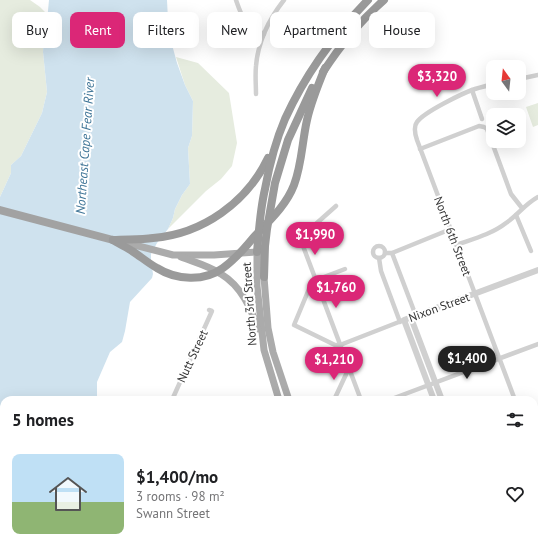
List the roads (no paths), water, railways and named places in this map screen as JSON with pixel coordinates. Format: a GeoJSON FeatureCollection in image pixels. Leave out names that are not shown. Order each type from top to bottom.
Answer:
{"type":"FeatureCollection","features":[{"type":"Feature","properties":{"kind":"highway"},"geometry":{"type":"LineString","coordinates":[[113,240],[153,238],[188,231],[219,215],[247,191],[264,167],[300,90],[320,57],[333,39],[368,0]]}},
{"type":"Feature","properties":{"kind":"highway"},"geometry":{"type":"LineString","coordinates":[[264,277],[265,246],[271,202],[288,140],[312,88],[325,68],[367,16],[384,0]]}},
{"type":"Feature","properties":{"kind":"highway"},"geometry":{"type":"LineString","coordinates":[[0,210],[113,240],[157,269],[174,276],[196,278],[207,275],[222,268],[243,250],[274,216],[290,194],[298,171],[306,120],[325,68]]}},
{"type":"Feature","properties":{"kind":"highway"},"geometry":{"type":"LineString","coordinates":[[257,252],[260,214],[266,182],[279,134]]}},
{"type":"Feature","properties":{"kind":"main road"},"geometry":{"type":"LineString","coordinates":[[113,240],[173,255],[222,274],[246,300],[252,311],[264,350]]}},
{"type":"Feature","properties":{"kind":"main road"},"geometry":{"type":"LineString","coordinates":[[173,255],[214,255],[257,252]]}},
{"type":"Feature","properties":{"kind":"main road","name":"North 3rd Street"},"geometry":{"type":"LineString","coordinates":[[257,252],[260,256],[264,277],[270,340],[288,396]]}},
{"type":"Feature","properties":{"kind":"main road","name":"North 3rd Street"},"geometry":{"type":"LineString","coordinates":[[257,252],[257,286],[264,350],[278,396]]}},
{"type":"Feature","properties":{"kind":"street"},"geometry":{"type":"LineString","coordinates":[[236,0],[246,22],[264,34]]}},
{"type":"Feature","properties":{"kind":"street"},"geometry":{"type":"LineString","coordinates":[[256,94],[257,58],[264,34],[272,16],[284,0]]}},
{"type":"Feature","properties":{"kind":"street"},"geometry":{"type":"LineString","coordinates":[[526,78],[538,75]]}},
{"type":"Feature","properties":{"kind":"street"},"geometry":{"type":"LineString","coordinates":[[482,119],[472,90],[486,86]]}},
{"type":"Feature","properties":{"kind":"street","name":"North 6th Street"},"geometry":{"type":"LineString","coordinates":[[472,90],[423,116],[414,128],[416,140],[513,396]]}},
{"type":"Feature","properties":{"kind":"street"},"geometry":{"type":"LineString","coordinates":[[420,149],[479,126],[484,127],[511,194],[522,208]]}},
{"type":"Feature","properties":{"kind":"street"},"geometry":{"type":"LineString","coordinates":[[456,245],[506,224],[522,208],[538,197]]}},
{"type":"Feature","properties":{"kind":"street"},"geometry":{"type":"LineString","coordinates":[[336,206],[300,238],[360,396]]}},
{"type":"Feature","properties":{"kind":"street"},"geometry":{"type":"LineString","coordinates":[[516,215],[530,251]]}},
{"type":"Feature","properties":{"kind":"street"},"geometry":{"type":"LineString","coordinates":[[370,259],[383,257],[385,253],[392,253],[451,229]]}},
{"type":"Feature","properties":{"kind":"street"},"geometry":{"type":"LineString","coordinates":[[385,253],[385,250],[380,246],[375,248],[373,251],[373,254],[377,257],[381,271],[432,396]]}},
{"type":"Feature","properties":{"kind":"street"},"geometry":{"type":"LineString","coordinates":[[392,253],[440,396]]}},
{"type":"Feature","properties":{"kind":"street"},"geometry":{"type":"LineString","coordinates":[[340,345],[335,345],[294,325],[309,289],[316,280],[345,269]]}},
{"type":"Feature","properties":{"kind":"street","name":"Nixon Street"},"geometry":{"type":"LineString","coordinates":[[340,345],[538,270]]}},
{"type":"Feature","properties":{"kind":"street","name":"Nutt Street"},"geometry":{"type":"LineString","coordinates":[[174,396],[188,359],[211,311]]}},
{"type":"Feature","properties":{"kind":"street"},"geometry":{"type":"LineString","coordinates":[[399,396],[538,344]]}},
{"type":"Feature","properties":{"kind":"street"},"geometry":{"type":"LineString","coordinates":[[336,396],[349,368]]}},
{"type":"Feature","properties":{"kind":"water","name":"Northeast Cape Fear River"},"geometry":{"type":"Polygon","coordinates":[[[49,0],[167,0],[168,12],[133,12],[133,48],[173,48],[185,85],[193,101],[192,136],[188,148],[190,184],[182,195],[175,209],[168,229],[157,243],[151,254],[152,278],[130,302],[122,342],[110,352],[97,382],[97,396],[0,396],[0,197],[11,173],[11,165],[21,156],[42,113],[47,92],[43,48],[62,48],[62,12],[48,12],[49,0]]]}}]}
